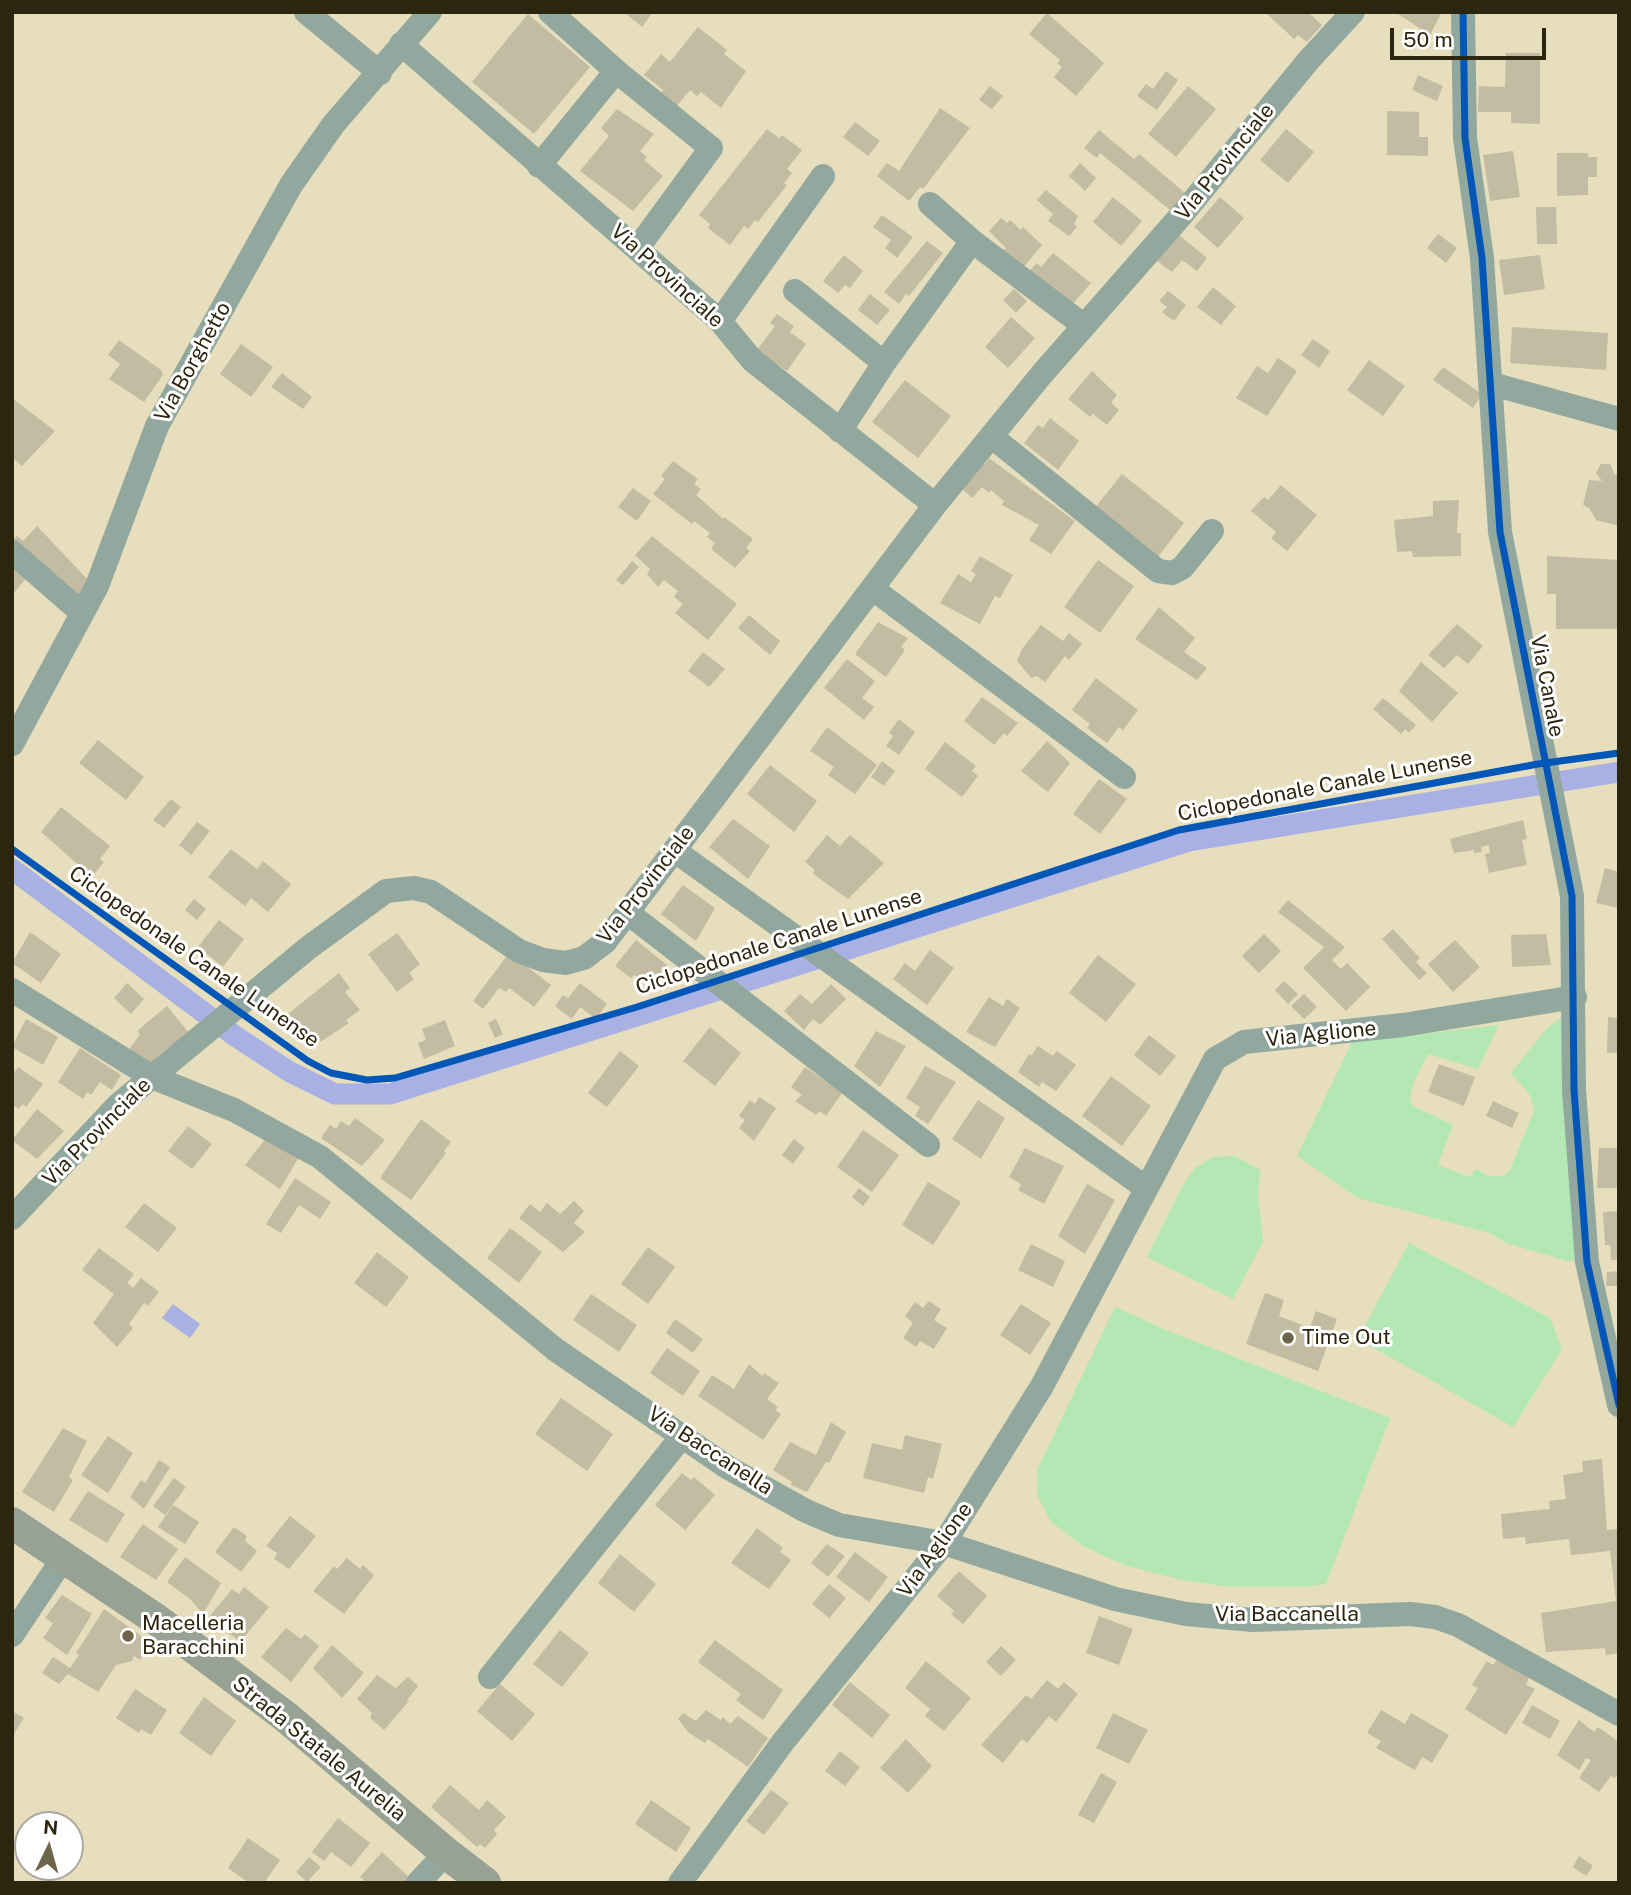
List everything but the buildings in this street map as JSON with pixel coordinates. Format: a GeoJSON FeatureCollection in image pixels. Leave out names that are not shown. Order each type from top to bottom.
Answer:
{"type":"FeatureCollection","features":[{"type":"Feature","properties":{"kind":"main road","name":"Strada Statale Aurelia"},"geometry":{"type":"LineString","coordinates":[[12,1523],[156,1620],[286,1717],[485,1883]]}},
{"type":"Feature","properties":{"kind":"street"},"geometry":{"type":"LineString","coordinates":[[306,12],[380,73]]}},
{"type":"Feature","properties":{"kind":"street","name":"Via Borghetto"},"geometry":{"type":"LineString","coordinates":[[12,744],[97,586],[157,426],[291,185],[333,125],[430,12]]}},
{"type":"Feature","properties":{"kind":"street"},"geometry":{"type":"LineString","coordinates":[[550,12],[616,71],[711,148],[637,249]]}},
{"type":"Feature","properties":{"kind":"street","name":"Via Provinciale"},"geometry":{"type":"LineString","coordinates":[[12,1218],[118,1105],[374,898],[399,887],[431,892],[519,951],[543,960],[566,963],[584,958],[605,942],[935,505],[1083,326],[1185,211],[1308,61],[1353,12]]}},
{"type":"Feature","properties":{"kind":"street","name":"Via Canale"},"geometry":{"type":"LineString","coordinates":[[1463,12],[1465,138],[1482,258],[1500,532],[1551,801],[1572,896],[1574,1090],[1587,1262],[1619,1405]]}},
{"type":"Feature","properties":{"kind":"street","name":"Via Provinciale"},"geometry":{"type":"LineString","coordinates":[[401,44],[720,321],[752,360],[935,505]]}},
{"type":"Feature","properties":{"kind":"street"},"geometry":{"type":"LineString","coordinates":[[539,166],[616,71]]}},
{"type":"Feature","properties":{"kind":"street"},"geometry":{"type":"LineString","coordinates":[[720,321],[824,176]]}},
{"type":"Feature","properties":{"kind":"street"},"geometry":{"type":"LineString","coordinates":[[930,204],[972,241],[1083,326]]}},
{"type":"Feature","properties":{"kind":"street"},"geometry":{"type":"LineString","coordinates":[[840,431],[884,363],[972,241]]}},
{"type":"Feature","properties":{"kind":"street"},"geometry":{"type":"LineString","coordinates":[[795,291],[884,363]]}},
{"type":"Feature","properties":{"kind":"street"},"geometry":{"type":"LineString","coordinates":[[1492,384],[1619,419]]}},
{"type":"Feature","properties":{"kind":"street"},"geometry":{"type":"LineString","coordinates":[[991,436],[1158,571],[1172,573],[1182,568],[1212,531]]}},
{"type":"Feature","properties":{"kind":"street"},"geometry":{"type":"LineString","coordinates":[[12,552],[82,613]]}},
{"type":"Feature","properties":{"kind":"street"},"geometry":{"type":"LineString","coordinates":[[873,589],[1124,777]]}},
{"type":"Feature","properties":{"kind":"street"},"geometry":{"type":"LineString","coordinates":[[674,851],[1146,1188]]}},
{"type":"Feature","properties":{"kind":"street"},"geometry":{"type":"LineString","coordinates":[[628,913],[741,1003],[929,1145]]}},
{"type":"Feature","properties":{"kind":"street","name":"Via Baccanella"},"geometry":{"type":"LineString","coordinates":[[12,990],[152,1077],[234,1110],[320,1157],[556,1350],[727,1467],[839,1525],[944,1543],[1115,1599],[1186,1614],[1253,1620],[1410,1614],[1435,1617],[1458,1625],[1619,1714]]}},
{"type":"Feature","properties":{"kind":"street","name":"Via Aglione"},"geometry":{"type":"LineString","coordinates":[[680,1883],[783,1742],[944,1543],[1042,1386],[1215,1059],[1229,1048],[1263,1039],[1403,1025],[1575,997]]}},
{"type":"Feature","properties":{"kind":"street"},"geometry":{"type":"LineString","coordinates":[[490,1677],[683,1435]]}},
{"type":"Feature","properties":{"kind":"street"},"geometry":{"type":"LineString","coordinates":[[12,1636],[64,1557]]}},
{"type":"Feature","properties":{"kind":"street"},"geometry":{"type":"LineString","coordinates":[[418,1883],[446,1853]]}},
{"type":"Feature","properties":{"kind":"green space"},"geometry":{"type":"Polygon","coordinates":[[[1563,1016],[1579,1261],[1568,1261],[1508,1244],[1490,1233],[1358,1198],[1297,1156],[1352,1042],[1499,1025],[1478,1069],[1428,1054],[1413,1083],[1410,1098],[1413,1106],[1453,1125],[1438,1165],[1469,1177],[1476,1169],[1488,1176],[1504,1176],[1510,1170],[1534,1110],[1530,1095],[1511,1073],[1547,1028],[1563,1016]]]}},
{"type":"Feature","properties":{"kind":"green space"},"geometry":{"type":"Polygon","coordinates":[[[1235,1156],[1260,1170],[1258,1199],[1263,1241],[1233,1299],[1147,1257],[1184,1183],[1195,1168],[1214,1157],[1235,1156]]]}},
{"type":"Feature","properties":{"kind":"green space"},"geometry":{"type":"Polygon","coordinates":[[[1409,1243],[1550,1318],[1562,1349],[1513,1427],[1358,1339],[1409,1243]]]}},
{"type":"Feature","properties":{"kind":"green space"},"geometry":{"type":"Polygon","coordinates":[[[1115,1307],[1168,1331],[1390,1418],[1326,1584],[1304,1587],[1230,1587],[1182,1580],[1127,1566],[1083,1546],[1051,1522],[1037,1495],[1038,1468],[1115,1307]]]}},
{"type":"Feature","properties":{"kind":"water"},"geometry":{"type":"Polygon","coordinates":[[[173,1304],[200,1324],[190,1338],[162,1318],[173,1304]]]}},
{"type":"Feature","properties":{"kind":"waterway"},"geometry":{"type":"LineString","coordinates":[[12,869],[235,1036],[290,1072],[335,1094],[390,1094],[1189,841],[1619,772]]}},
{"type":"Feature","properties":{"kind":"cycle path"},"geometry":{"type":"LineString","coordinates":[[1463,12],[1465,138],[1482,258],[1500,532],[1572,896],[1574,1090],[1587,1262],[1619,1405]]}},
{"type":"Feature","properties":{"kind":"cycle path","name":"Ciclopedonale Canale Lunense"},"geometry":{"type":"LineString","coordinates":[[12,849],[308,1061],[331,1073],[367,1080],[395,1078],[637,1007],[1179,830],[1538,764],[1619,753]]}},
{"type":"Feature","properties":{"kind":"place","name":"Time Out"},"geometry":{"type":"Point","coordinates":[1288,1338]}},
{"type":"Feature","properties":{"kind":"place","name":"Macelleria Baracchini"},"geometry":{"type":"Point","coordinates":[128,1636]}}]}
